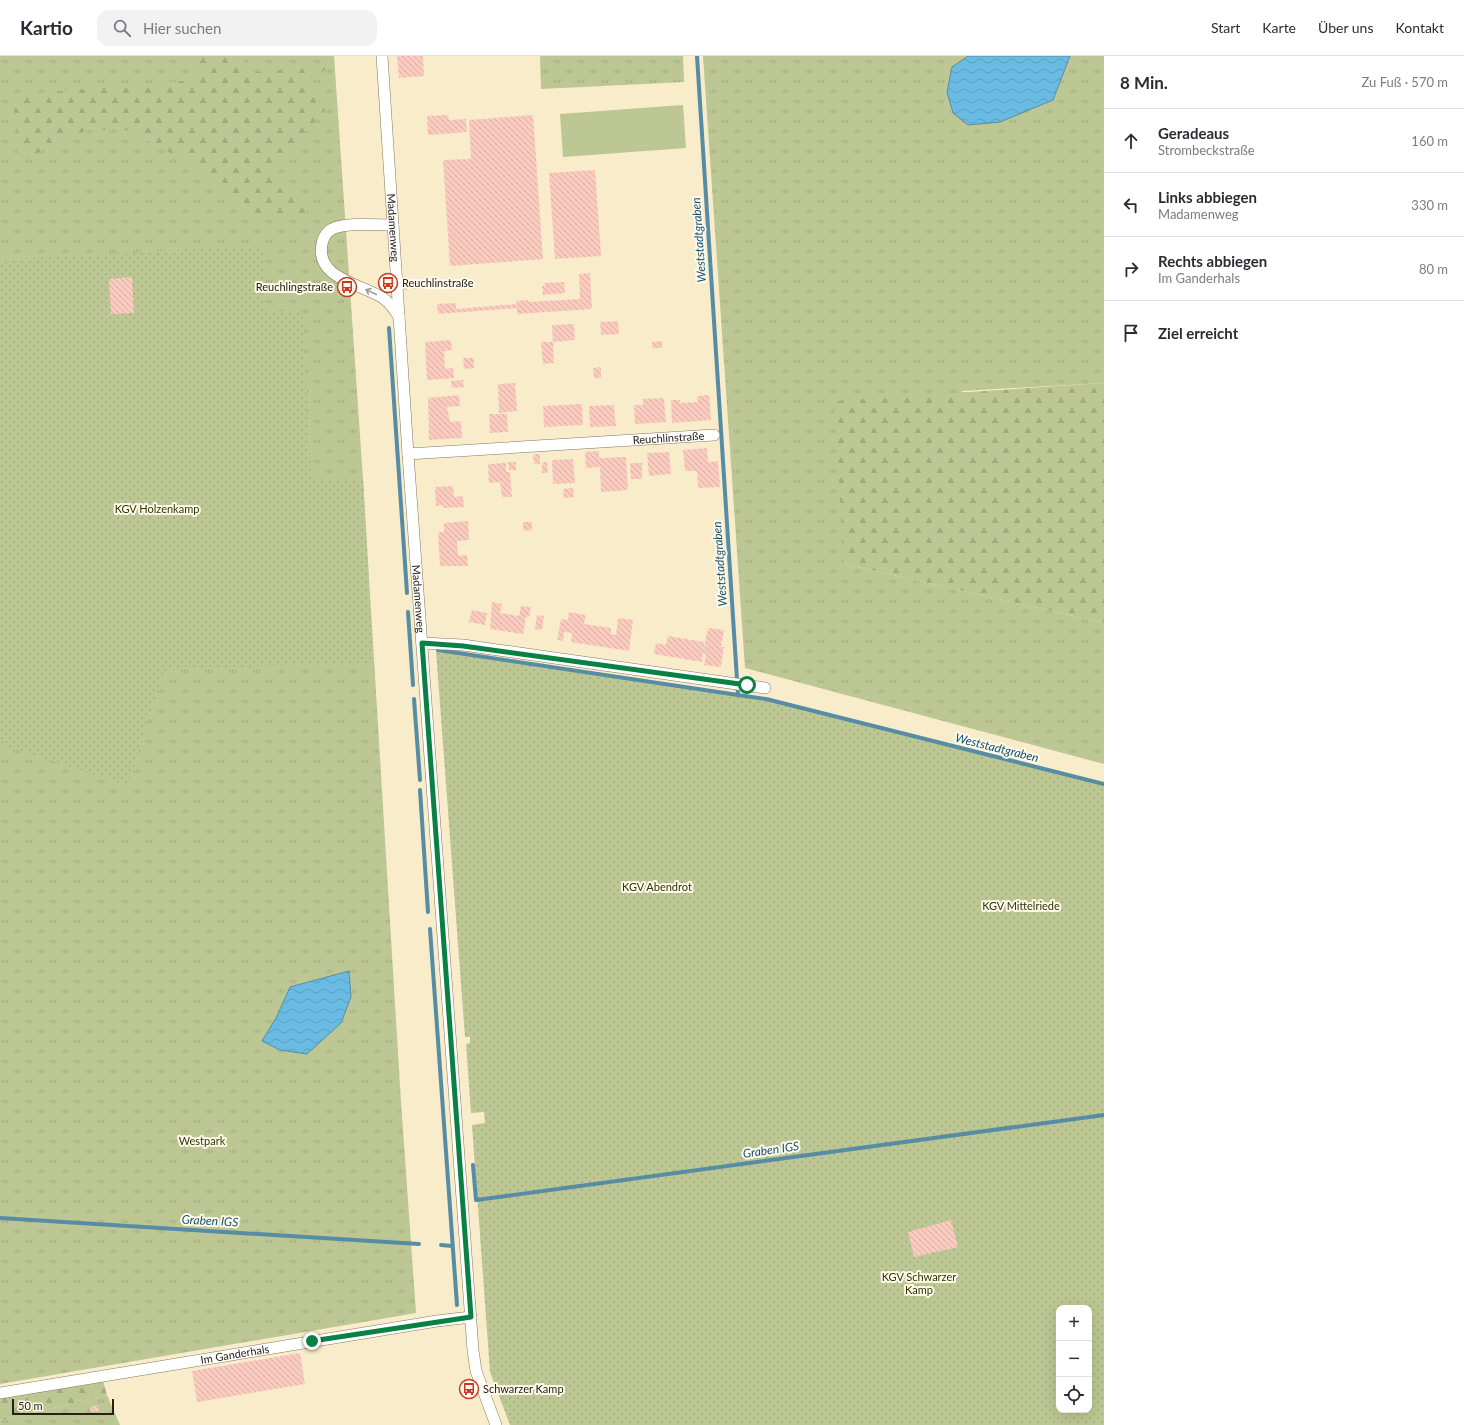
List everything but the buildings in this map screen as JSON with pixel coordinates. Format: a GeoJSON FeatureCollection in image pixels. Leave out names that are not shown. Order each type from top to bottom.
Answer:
{"type":"FeatureCollection","features":[{"type":"Feature","properties":{"kind":"street","name":"Madamenweg"},"geometry":{"type":"LineString","coordinates":[[382,56],[408,454],[471,1317],[476,1371],[496,1425]]}},
{"type":"Feature","properties":{"kind":"street"},"geometry":{"type":"LineString","coordinates":[[393,225],[348,226],[332,229],[325,235],[321,249],[323,260],[328,269],[350,283],[383,298],[392,306],[400,317]]}},
{"type":"Feature","properties":{"kind":"street","name":"Reuchlinstraße"},"geometry":{"type":"LineString","coordinates":[[408,454],[714,435]]}},
{"type":"Feature","properties":{"kind":"street"},"geometry":{"type":"LineString","coordinates":[[422,643],[463,646],[765,688]]}},
{"type":"Feature","properties":{"kind":"street","name":"Im Ganderhals"},"geometry":{"type":"LineString","coordinates":[[0,1393],[430,1322],[471,1317]]}},
{"type":"Feature","properties":{"kind":"lane"},"geometry":{"type":"LineString","coordinates":[[398,286],[440,284]]}},
{"type":"Feature","properties":{"kind":"green space","name":"Westpark"},"geometry":{"type":"Polygon","coordinates":[[[0,56],[334,56],[363,479],[401,1102],[416,1313],[0,1384],[0,56]]]}},
{"type":"Feature","properties":{"kind":"green space"},"geometry":{"type":"Polygon","coordinates":[[[194,56],[244,56],[243,73],[327,67],[327,69],[307,81],[325,110],[272,169],[304,201],[308,217],[257,216],[183,159],[123,129],[87,130],[20,161],[13,95],[195,80],[194,56]]]}},
{"type":"Feature","properties":{"kind":"green space"},"geometry":{"type":"Polygon","coordinates":[[[540,56],[683,56],[684,82],[541,89],[540,56]]]}},
{"type":"Feature","properties":{"kind":"green space"},"geometry":{"type":"Polygon","coordinates":[[[703,56],[1104,56],[1104,383],[962,391],[844,564],[1104,623],[1104,764],[745,668],[703,56]]]}},
{"type":"Feature","properties":{"kind":"green space"},"geometry":{"type":"Polygon","coordinates":[[[683,105],[686,148],[563,157],[560,114],[683,105]]]}},
{"type":"Feature","properties":{"kind":"green space","name":"KGV Holzenkamp"},"geometry":{"type":"Polygon","coordinates":[[[263,246],[266,312],[302,310],[311,479],[363,479],[373,662],[164,670],[128,785],[6,746],[0,737],[0,260],[263,246]]]}},
{"type":"Feature","properties":{"kind":"green space"},"geometry":{"type":"Polygon","coordinates":[[[1104,383],[1104,623],[844,564],[834,401],[1104,383]]]}},
{"type":"Feature","properties":{"kind":"green space"},"geometry":{"type":"Polygon","coordinates":[[[436,651],[764,700],[1104,785],[1104,1425],[510,1425],[490,1372],[472,1125],[485,1123],[484,1112],[471,1113],[466,1044],[470,1043],[470,1037],[465,1037],[436,651]]]}},
{"type":"Feature","properties":{"kind":"green space"},"geometry":{"type":"Polygon","coordinates":[[[103,1381],[107,1395],[0,1421],[0,1398],[103,1381]]]}},
{"type":"Feature","properties":{"kind":"green space"},"geometry":{"type":"Polygon","coordinates":[[[107,1395],[120,1425],[0,1425],[0,1421],[107,1395]]]}},
{"type":"Feature","properties":{"kind":"water"},"geometry":{"type":"Polygon","coordinates":[[[968,56],[1070,56],[1053,100],[1000,122],[968,125],[953,113],[947,92],[952,67],[968,56]]]}},
{"type":"Feature","properties":{"kind":"water"},"geometry":{"type":"Polygon","coordinates":[[[349,971],[351,997],[341,1023],[307,1054],[280,1050],[262,1041],[276,1018],[290,987],[349,971]]]}},
{"type":"Feature","properties":{"kind":"waterway","name":"Weststadtgraben"},"geometry":{"type":"LineString","coordinates":[[697,56],[738,695],[766,699],[1104,784]]}},
{"type":"Feature","properties":{"kind":"waterway"},"geometry":{"type":"LineString","coordinates":[[389,328],[407,593]]}},
{"type":"Feature","properties":{"kind":"waterway"},"geometry":{"type":"LineString","coordinates":[[408,612],[413,685]]}},
{"type":"Feature","properties":{"kind":"waterway"},"geometry":{"type":"LineString","coordinates":[[438,650],[738,695]]}},
{"type":"Feature","properties":{"kind":"waterway"},"geometry":{"type":"LineString","coordinates":[[414,699],[420,780]]}},
{"type":"Feature","properties":{"kind":"waterway"},"geometry":{"type":"LineString","coordinates":[[420,790],[428,912]]}},
{"type":"Feature","properties":{"kind":"waterway"},"geometry":{"type":"LineString","coordinates":[[430,929],[457,1305]]}},
{"type":"Feature","properties":{"kind":"waterway","name":"Graben IGS"},"geometry":{"type":"LineString","coordinates":[[473,1165],[476,1200],[1104,1115]]}},
{"type":"Feature","properties":{"kind":"waterway","name":"Graben IGS"},"geometry":{"type":"LineString","coordinates":[[0,1218],[419,1244]]}},
{"type":"Feature","properties":{"kind":"waterway","name":"Graben IGS"},"geometry":{"type":"LineString","coordinates":[[441,1245],[452,1246]]}},
{"type":"Feature","properties":{"kind":"place","name":"Reuchlinstraße"},"geometry":{"type":"Point","coordinates":[388,283]}},
{"type":"Feature","properties":{"kind":"place","name":"Reuchlingstraße"},"geometry":{"type":"Point","coordinates":[347,287]}},
{"type":"Feature","properties":{"kind":"place","name":"Schwarzer Kamp"},"geometry":{"type":"Point","coordinates":[469,1389]}},
{"type":"Feature","properties":{"kind":"route"},"geometry":{"type":"LineString","coordinates":[[312,1341],[471,1317],[422,643],[441,643],[747,685]]}},
{"type":"Feature","properties":{"kind":"park label","name":"KGV Abendrot"},"geometry":{"type":"Point","coordinates":[657,887]}},
{"type":"Feature","properties":{"kind":"park label","name":"KGV Mittelriede"},"geometry":{"type":"Point","coordinates":[1021,906]}},
{"type":"Feature","properties":{"kind":"park label","name":"KGV Schwarzer Kamp"},"geometry":{"type":"Point","coordinates":[919,1283]}}]}
